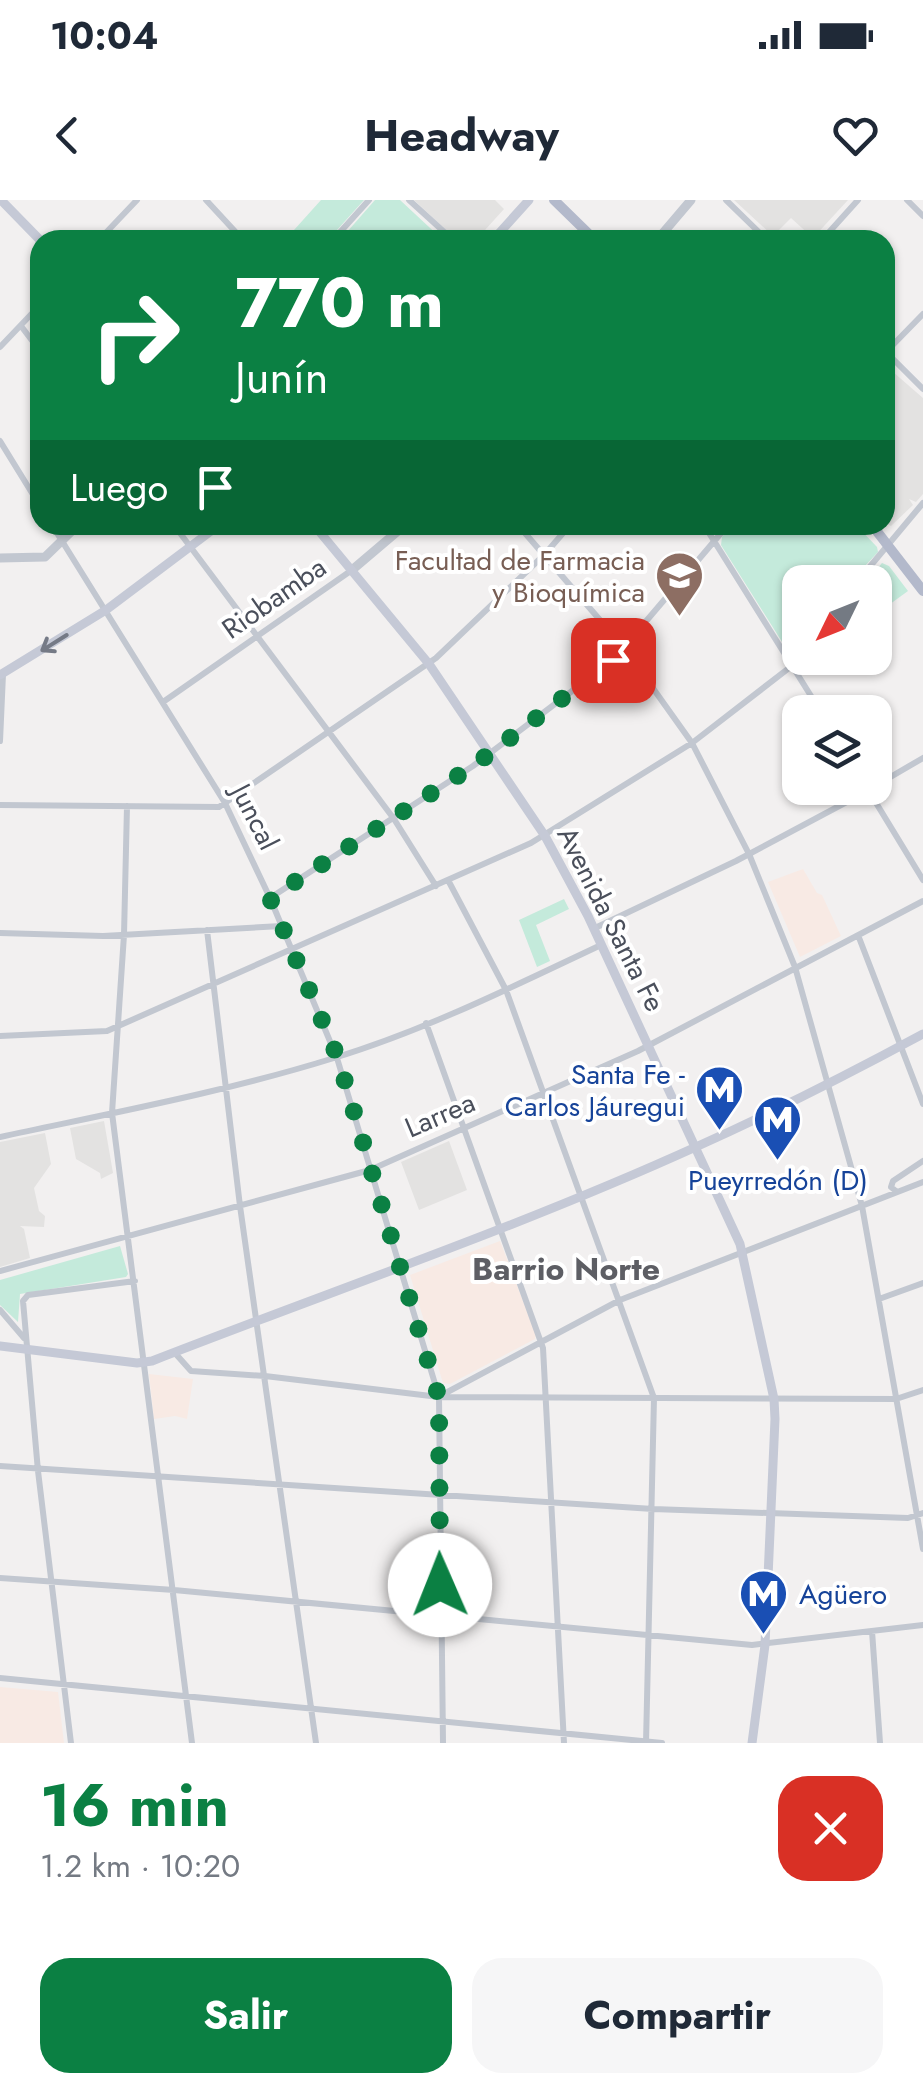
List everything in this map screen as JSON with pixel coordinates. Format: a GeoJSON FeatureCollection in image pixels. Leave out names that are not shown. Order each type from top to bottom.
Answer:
{"type":"FeatureCollection","features":[{"type":"Feature","properties":{"kind":"main road"},"geometry":{"type":"LineString","coordinates":[[1,200],[30,230]]}},
{"type":"Feature","properties":{"kind":"main road"},"geometry":{"type":"LineString","coordinates":[[502,230],[529,200]]}},
{"type":"Feature","properties":{"kind":"main road"},"geometry":{"type":"LineString","coordinates":[[554,200],[584,230]]}},
{"type":"Feature","properties":{"kind":"main road"},"geometry":{"type":"LineString","coordinates":[[1,675],[106,610],[205,535]]}},
{"type":"Feature","properties":{"kind":"main road","name":"Avenida Santa Fe"},"geometry":{"type":"LineString","coordinates":[[322,535],[429,664],[545,836],[603,944],[743,1252],[774,1399],[765,1645],[752,1743]]}},
{"type":"Feature","properties":{"kind":"main road"},"geometry":{"type":"LineString","coordinates":[[881,535],[923,591]]}},
{"type":"Feature","properties":{"kind":"main road"},"geometry":{"type":"LineString","coordinates":[[0,1346],[25,1344],[144,1363],[400,1268],[696,1147],[923,1034]]}},
{"type":"Feature","properties":{"kind":"street"},"geometry":{"type":"LineString","coordinates":[[108,230],[136,200]]}},
{"type":"Feature","properties":{"kind":"street"},"geometry":{"type":"LineString","coordinates":[[206,200],[234,230]]}},
{"type":"Feature","properties":{"kind":"street"},"geometry":{"type":"LineString","coordinates":[[342,230],[369,200]]}},
{"type":"Feature","properties":{"kind":"street"},"geometry":{"type":"LineString","coordinates":[[410,200],[442,230]]}},
{"type":"Feature","properties":{"kind":"street"},"geometry":{"type":"LineString","coordinates":[[666,230],[691,200]]}},
{"type":"Feature","properties":{"kind":"street"},"geometry":{"type":"LineString","coordinates":[[726,200],[758,230]]}},
{"type":"Feature","properties":{"kind":"street"},"geometry":{"type":"LineString","coordinates":[[831,230],[858,200]]}},
{"type":"Feature","properties":{"kind":"street"},"geometry":{"type":"LineString","coordinates":[[907,200],[923,216]]}},
{"type":"Feature","properties":{"kind":"street"},"geometry":{"type":"LineString","coordinates":[[895,342],[923,314]]}},
{"type":"Feature","properties":{"kind":"street"},"geometry":{"type":"LineString","coordinates":[[0,347],[30,316]]}},
{"type":"Feature","properties":{"kind":"street"},"geometry":{"type":"LineString","coordinates":[[21,326],[30,338]]}},
{"type":"Feature","properties":{"kind":"street"},"geometry":{"type":"LineString","coordinates":[[895,362],[923,389]]}},
{"type":"Feature","properties":{"kind":"street"},"geometry":{"type":"LineString","coordinates":[[0,441],[30,490]]}},
{"type":"Feature","properties":{"kind":"street"},"geometry":{"type":"LineString","coordinates":[[895,534],[923,503]]}},
{"type":"Feature","properties":{"kind":"street","name":"Juncal"},"geometry":{"type":"LineString","coordinates":[[58,535],[225,804],[338,1058],[439,1398],[443,1743]]}},
{"type":"Feature","properties":{"kind":"street"},"geometry":{"type":"LineString","coordinates":[[0,558],[45,558],[69,535]]}},
{"type":"Feature","properties":{"kind":"street"},"geometry":{"type":"LineString","coordinates":[[182,535],[331,732],[394,819],[436,886]]}},
{"type":"Feature","properties":{"kind":"street","name":"Riobamba"},"geometry":{"type":"LineString","coordinates":[[163,702],[352,570],[393,535]]}},
{"type":"Feature","properties":{"kind":"street"},"geometry":{"type":"LineString","coordinates":[[527,535],[625,649],[692,743],[749,854],[795,968],[862,1206],[923,1549]]}},
{"type":"Feature","properties":{"kind":"street"},"geometry":{"type":"LineString","coordinates":[[0,804],[212,809],[225,804],[429,664],[561,535]]}},
{"type":"Feature","properties":{"kind":"street"},"geometry":{"type":"LineString","coordinates":[[711,535],[782,648]]}},
{"type":"Feature","properties":{"kind":"street"},"geometry":{"type":"LineString","coordinates":[[270,898],[488,755],[625,649],[719,535]]}},
{"type":"Feature","properties":{"kind":"street"},"geometry":{"type":"LineString","coordinates":[[870,565],[894,535]]}},
{"type":"Feature","properties":{"kind":"street"},"geometry":{"type":"LineString","coordinates":[[0,1036],[106,1031],[545,836],[692,743],[782,674]]}},
{"type":"Feature","properties":{"kind":"street"},"geometry":{"type":"LineString","coordinates":[[0,740],[1,675]]}},
{"type":"Feature","properties":{"kind":"street"},"geometry":{"type":"LineString","coordinates":[[892,776],[923,758]]}},
{"type":"Feature","properties":{"kind":"street"},"geometry":{"type":"LineString","coordinates":[[594,928],[749,854],[840,805]]}},
{"type":"Feature","properties":{"kind":"street"},"geometry":{"type":"LineString","coordinates":[[881,805],[923,880]]}},
{"type":"Feature","properties":{"kind":"street"},"geometry":{"type":"LineString","coordinates":[[127,806],[124,935],[112,1113],[192,1743]]}},
{"type":"Feature","properties":{"kind":"street"},"geometry":{"type":"LineString","coordinates":[[448,880],[506,990],[654,1398],[646,1742]]}},
{"type":"Feature","properties":{"kind":"street","name":"Larrea"},"geometry":{"type":"LineString","coordinates":[[0,1271],[370,1170],[649,1046],[923,901]]}},
{"type":"Feature","properties":{"kind":"street"},"geometry":{"type":"LineString","coordinates":[[0,933],[124,935],[281,926]]}},
{"type":"Feature","properties":{"kind":"street"},"geometry":{"type":"LineString","coordinates":[[207,930],[240,1206],[316,1743]]}},
{"type":"Feature","properties":{"kind":"street"},"geometry":{"type":"LineString","coordinates":[[858,935],[923,1104]]}},
{"type":"Feature","properties":{"kind":"street"},"geometry":{"type":"LineString","coordinates":[[0,1136],[226,1088],[338,1058],[506,990],[603,944]]}},
{"type":"Feature","properties":{"kind":"street"},"geometry":{"type":"LineString","coordinates":[[426,1023],[541,1341],[564,1743]]}},
{"type":"Feature","properties":{"kind":"street"},"geometry":{"type":"LineString","coordinates":[[897,1192],[892,1187],[894,1181],[923,1161]]}},
{"type":"Feature","properties":{"kind":"street"},"geometry":{"type":"LineString","coordinates":[[439,1398],[620,1300],[923,1182]]}},
{"type":"Feature","properties":{"kind":"street"},"geometry":{"type":"LineString","coordinates":[[71,1743],[38,1471],[25,1344],[25,1296],[135,1281]]}},
{"type":"Feature","properties":{"kind":"street"},"geometry":{"type":"LineString","coordinates":[[879,1299],[923,1282]]}},
{"type":"Feature","properties":{"kind":"street"},"geometry":{"type":"LineString","coordinates":[[0,1310],[25,1344]]}},
{"type":"Feature","properties":{"kind":"street"},"geometry":{"type":"LineString","coordinates":[[174,1352],[191,1370],[439,1398],[896,1399],[923,1390]]}},
{"type":"Feature","properties":{"kind":"street"},"geometry":{"type":"LineString","coordinates":[[467,1381],[463,1391],[468,1397]]}},
{"type":"Feature","properties":{"kind":"street"},"geometry":{"type":"LineString","coordinates":[[0,1466],[653,1509],[908,1518],[919,1514]]}},
{"type":"Feature","properties":{"kind":"street"},"geometry":{"type":"LineString","coordinates":[[0,1578],[174,1590],[765,1645],[923,1624]]}},
{"type":"Feature","properties":{"kind":"street"},"geometry":{"type":"LineString","coordinates":[[872,1631],[880,1743]]}},
{"type":"Feature","properties":{"kind":"street"},"geometry":{"type":"LineString","coordinates":[[0,1678],[662,1743]]}},
{"type":"Feature","properties":{"kind":"shaded area"},"geometry":{"type":"Polygon","coordinates":[[[414,200],[495,200],[504,209],[485,230],[446,230],[414,200]]]}},
{"type":"Feature","properties":{"kind":"shaded area"},"geometry":{"type":"Polygon","coordinates":[[[734,200],[848,200],[820,230],[804,230],[791,218],[779,230],[766,230],[734,200]]]}},
{"type":"Feature","properties":{"kind":"shaded area"},"geometry":{"type":"Polygon","coordinates":[[[895,374],[923,398],[923,494],[916,502],[909,499],[913,505],[895,522],[895,374]]]}},
{"type":"Feature","properties":{"kind":"shaded area"},"geometry":{"type":"Polygon","coordinates":[[[803,869],[822,895],[841,936],[800,957],[768,882],[803,869]]]}},
{"type":"Feature","properties":{"kind":"shaded area"},"geometry":{"type":"Polygon","coordinates":[[[104,1121],[113,1173],[101,1179],[100,1173],[76,1159],[70,1128],[104,1121]]]}},
{"type":"Feature","properties":{"kind":"shaded area"},"geometry":{"type":"Polygon","coordinates":[[[45,1133],[51,1164],[34,1188],[39,1211],[45,1216],[44,1227],[20,1226],[30,1258],[0,1267],[0,1142],[45,1133]]]}},
{"type":"Feature","properties":{"kind":"shaded area"},"geometry":{"type":"Polygon","coordinates":[[[449,1141],[467,1190],[419,1210],[401,1162],[449,1141]]]}},
{"type":"Feature","properties":{"kind":"shaded area"},"geometry":{"type":"Polygon","coordinates":[[[500,1241],[535,1339],[450,1384],[443,1383],[410,1275],[500,1241]]]}},
{"type":"Feature","properties":{"kind":"shaded area"},"geometry":{"type":"Polygon","coordinates":[[[149,1374],[193,1379],[187,1419],[154,1419],[149,1374]]]}},
{"type":"Feature","properties":{"kind":"shaded area"},"geometry":{"type":"Polygon","coordinates":[[[0,1687],[58,1692],[64,1743],[0,1743],[0,1687]]]}},
{"type":"Feature","properties":{"kind":"green space"},"geometry":{"type":"Polygon","coordinates":[[[321,200],[364,200],[337,230],[294,230],[321,200]]]}},
{"type":"Feature","properties":{"kind":"green space"},"geometry":{"type":"Polygon","coordinates":[[[375,200],[400,200],[432,230],[349,230],[375,200]]]}},
{"type":"Feature","properties":{"kind":"green space"},"geometry":{"type":"Polygon","coordinates":[[[724,535],[866,535],[878,552],[866,565],[782,565],[782,642],[721,545],[724,535]]]}},
{"type":"Feature","properties":{"kind":"green space"},"geometry":{"type":"Polygon","coordinates":[[[892,570],[908,591],[892,603],[892,570]]]}},
{"type":"Feature","properties":{"kind":"green space"},"geometry":{"type":"Polygon","coordinates":[[[564,899],[569,909],[536,925],[550,961],[537,967],[519,920],[564,899]]]}},
{"type":"Feature","properties":{"kind":"green space"},"geometry":{"type":"Polygon","coordinates":[[[120,1246],[126,1277],[20,1294],[18,1322],[0,1305],[0,1280],[120,1246]]]}},
{"type":"Feature","properties":{"kind":"place","name":"Facultad de Farmacia y Bioquímica"},"geometry":{"type":"Point","coordinates":[680,618]}},
{"type":"Feature","properties":{"kind":"place","name":"Santa Fe - Carlos Jáuregui"},"geometry":{"type":"Point","coordinates":[720,1132]}},
{"type":"Feature","properties":{"kind":"place","name":"Pueyrredón (D)"},"geometry":{"type":"Point","coordinates":[778,1162]}},
{"type":"Feature","properties":{"kind":"place","name":"Agüero"},"geometry":{"type":"Point","coordinates":[764,1636]}},
{"type":"Feature","properties":{"kind":"district","name":"Barrio Norte"},"geometry":{"type":"Point","coordinates":[566,1269]}},
{"type":"Feature","properties":{"kind":"route"},"geometry":{"type":"LineString","coordinates":[[440,1585],[439,1398],[338,1058],[270,898],[473,766],[613,660]]}}]}
